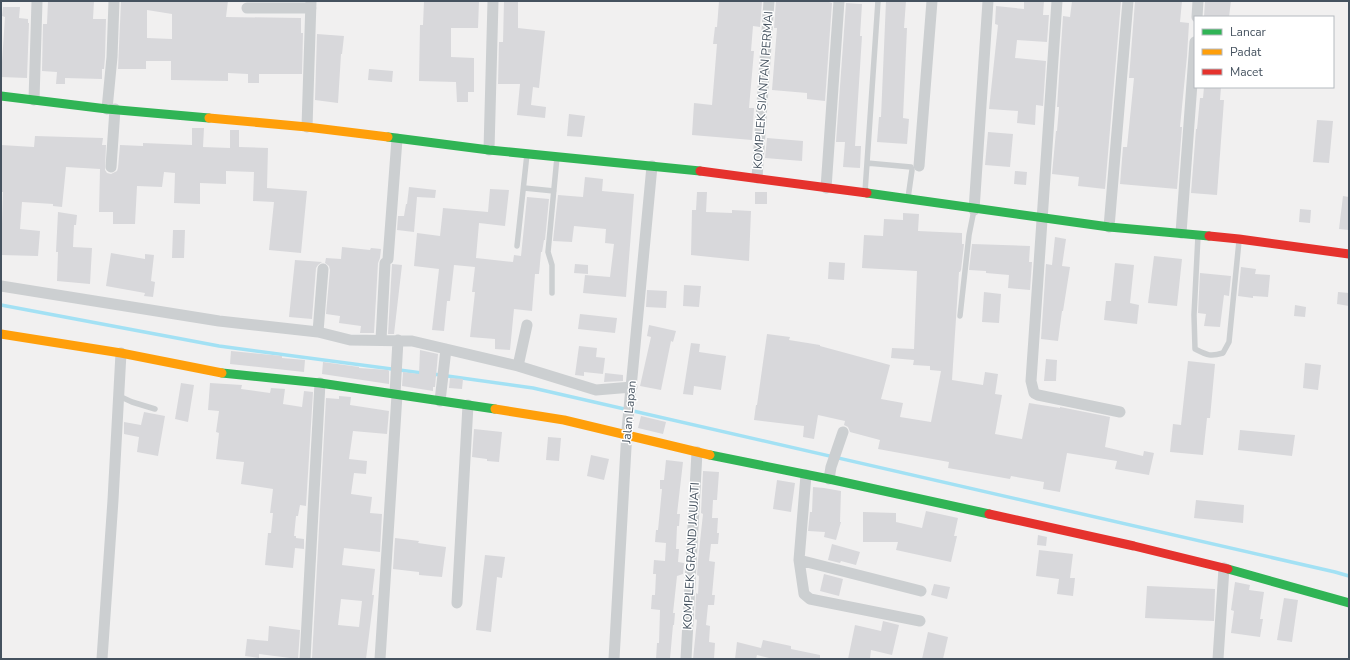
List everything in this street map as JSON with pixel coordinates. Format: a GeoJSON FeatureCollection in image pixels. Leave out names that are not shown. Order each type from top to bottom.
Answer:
{"type":"FeatureCollection","features":[{"type":"Feature","properties":{"kind":"street"},"geometry":{"type":"LineString","coordinates":[[34,100],[37,1]]}},
{"type":"Feature","properties":{"kind":"street"},"geometry":{"type":"LineString","coordinates":[[111,167],[114,1]]}},
{"type":"Feature","properties":{"kind":"street"},"geometry":{"type":"LineString","coordinates":[[489,150],[493,1]]}},
{"type":"Feature","properties":{"kind":"street","name":"KOMPLEK SIANTAN PERMAI"},"geometry":{"type":"LineString","coordinates":[[757,178],[769,1]]}},
{"type":"Feature","properties":{"kind":"street"},"geometry":{"type":"LineString","coordinates":[[826,188],[839,1]]}},
{"type":"Feature","properties":{"kind":"street"},"geometry":{"type":"LineString","coordinates":[[919,166],[932,1]]}},
{"type":"Feature","properties":{"kind":"street"},"geometry":{"type":"LineString","coordinates":[[974,210],[988,1]]}},
{"type":"Feature","properties":{"kind":"street"},"geometry":{"type":"LineString","coordinates":[[1057,1],[1031,381],[1032,388],[1034,393],[1038,395],[1120,412]]}},
{"type":"Feature","properties":{"kind":"street"},"geometry":{"type":"LineString","coordinates":[[1109,227],[1128,1]]}},
{"type":"Feature","properties":{"kind":"street"},"geometry":{"type":"LineString","coordinates":[[1197,16],[1198,1]]}},
{"type":"Feature","properties":{"kind":"street"},"geometry":{"type":"LineString","coordinates":[[247,8],[311,5],[307,127]]}},
{"type":"Feature","properties":{"kind":"street"},"geometry":{"type":"LineString","coordinates":[[1181,233],[1194,56]]}},
{"type":"Feature","properties":{"kind":"street"},"geometry":{"type":"LineString","coordinates":[[1,96],[111,109],[307,127],[489,150],[757,178],[974,210],[1109,227],[1239,239],[1349,254]]}},
{"type":"Feature","properties":{"kind":"street"},"geometry":{"type":"LineString","coordinates":[[382,340],[386,261],[398,139]]}},
{"type":"Feature","properties":{"kind":"street","name":"Jalan Lapan"},"geometry":{"type":"LineString","coordinates":[[614,659],[627,433],[652,166]]}},
{"type":"Feature","properties":{"kind":"street"},"geometry":{"type":"LineString","coordinates":[[318,332],[323,269]]}},
{"type":"Feature","properties":{"kind":"street"},"geometry":{"type":"LineString","coordinates":[[1,286],[219,321],[318,332],[350,340],[382,340],[398,344],[412,341],[445,352],[518,366],[596,390],[631,392]]}},
{"type":"Feature","properties":{"kind":"street"},"geometry":{"type":"LineString","coordinates":[[518,366],[527,325]]}},
{"type":"Feature","properties":{"kind":"street"},"geometry":{"type":"LineString","coordinates":[[1,334],[223,373],[320,383],[564,420],[627,433],[696,452],[828,479],[1134,546],[1224,568],[1349,603]]}},
{"type":"Feature","properties":{"kind":"street"},"geometry":{"type":"LineString","coordinates":[[380,659],[398,344]]}},
{"type":"Feature","properties":{"kind":"street"},"geometry":{"type":"LineString","coordinates":[[440,401],[441,378],[445,352]]}},
{"type":"Feature","properties":{"kind":"street"},"geometry":{"type":"LineString","coordinates":[[102,659],[121,354]]}},
{"type":"Feature","properties":{"kind":"street"},"geometry":{"type":"LineString","coordinates":[[304,659],[320,383]]}},
{"type":"Feature","properties":{"kind":"street"},"geometry":{"type":"LineString","coordinates":[[457,603],[468,405]]}},
{"type":"Feature","properties":{"kind":"street"},"geometry":{"type":"LineString","coordinates":[[828,479],[843,432]]}},
{"type":"Feature","properties":{"kind":"street","name":"KOMPLEK GRAND JAUJATI"},"geometry":{"type":"LineString","coordinates":[[686,659],[696,452]]}},
{"type":"Feature","properties":{"kind":"street"},"geometry":{"type":"LineString","coordinates":[[806,475],[799,560],[804,594],[810,599],[920,621]]}},
{"type":"Feature","properties":{"kind":"street"},"geometry":{"type":"LineString","coordinates":[[799,560],[922,592]]}},
{"type":"Feature","properties":{"kind":"street"},"geometry":{"type":"LineString","coordinates":[[1218,659],[1224,568]]}},
{"type":"Feature","properties":{"kind":"lane"},"geometry":{"type":"LineString","coordinates":[[865,194],[878,1]]}},
{"type":"Feature","properties":{"kind":"lane"},"geometry":{"type":"LineString","coordinates":[[517,246],[527,154]]}},
{"type":"Feature","properties":{"kind":"lane"},"geometry":{"type":"LineString","coordinates":[[552,293],[552,265],[548,252],[556,157]]}},
{"type":"Feature","properties":{"kind":"lane"},"geometry":{"type":"LineString","coordinates":[[867,163],[911,167],[912,170],[908,200]]}},
{"type":"Feature","properties":{"kind":"lane"},"geometry":{"type":"LineString","coordinates":[[524,188],[554,191]]}},
{"type":"Feature","properties":{"kind":"lane"},"geometry":{"type":"LineString","coordinates":[[960,316],[969,235],[974,210]]}},
{"type":"Feature","properties":{"kind":"lane"},"geometry":{"type":"LineString","coordinates":[[1198,236],[1194,342],[1195,349],[1206,355],[1213,356],[1223,353],[1229,342],[1239,239]]}},
{"type":"Feature","properties":{"kind":"lane"},"geometry":{"type":"LineString","coordinates":[[119,396],[132,402],[155,409]]}},
{"type":"Feature","properties":{"kind":"building"},"geometry":{"type":"Polygon","coordinates":[[[48,1],[94,1],[93,19],[106,19],[105,57],[104,69],[102,69],[102,79],[65,78],[65,84],[56,84],[57,72],[42,71],[43,24],[47,24],[48,1]]]}},
{"type":"Feature","properties":{"kind":"building"},"geometry":{"type":"Polygon","coordinates":[[[121,1],[228,1],[226,17],[301,18],[301,33],[303,33],[302,74],[259,74],[259,83],[248,83],[248,74],[228,73],[228,81],[171,80],[171,61],[146,61],[146,69],[118,69],[121,1]],[[147,10],[147,38],[172,39],[172,14],[147,10]]]}},
{"type":"Feature","properties":{"kind":"building"},"geometry":{"type":"Polygon","coordinates":[[[424,1],[479,1],[478,28],[451,28],[451,57],[474,58],[474,92],[468,92],[468,102],[457,102],[456,82],[419,81],[420,25],[423,25],[424,1]]]}},
{"type":"Feature","properties":{"kind":"building"},"geometry":{"type":"Polygon","coordinates":[[[504,1],[518,1],[518,28],[545,31],[539,88],[533,87],[531,105],[546,107],[545,118],[517,115],[520,84],[498,84],[499,42],[503,42],[504,1]]]}},
{"type":"Feature","properties":{"kind":"building"},"geometry":{"type":"Polygon","coordinates":[[[719,1],[762,1],[760,27],[753,26],[751,51],[754,51],[749,108],[754,108],[752,140],[692,135],[694,103],[712,105],[717,44],[713,44],[715,27],[717,27],[719,1]]]}},
{"type":"Feature","properties":{"kind":"building"},"geometry":{"type":"Polygon","coordinates":[[[776,1],[829,1],[832,3],[825,101],[807,99],[807,93],[772,90],[777,28],[774,28],[776,1]]]}},
{"type":"Feature","properties":{"kind":"building"},"geometry":{"type":"Polygon","coordinates":[[[886,1],[906,1],[904,28],[907,28],[903,118],[909,119],[907,144],[877,142],[879,117],[881,117],[886,1]]]}},
{"type":"Feature","properties":{"kind":"building"},"geometry":{"type":"Polygon","coordinates":[[[1024,1],[1044,1],[1043,15],[1049,15],[1047,42],[1017,40],[1015,58],[1046,61],[1043,106],[1036,105],[1035,125],[1017,123],[1018,111],[989,109],[998,25],[995,24],[996,6],[1024,9],[1024,1]]]}},
{"type":"Feature","properties":{"kind":"building"},"geometry":{"type":"Polygon","coordinates":[[[1072,1],[1121,1],[1105,189],[1078,186],[1079,177],[1052,174],[1059,107],[1057,107],[1063,16],[1070,17],[1072,1]]]}},
{"type":"Feature","properties":{"kind":"building"},"geometry":{"type":"Polygon","coordinates":[[[1135,1],[1182,1],[1180,22],[1189,23],[1180,127],[1182,127],[1177,189],[1120,184],[1123,147],[1127,147],[1134,78],[1129,78],[1135,1]]]}},
{"type":"Feature","properties":{"kind":"building"},"geometry":{"type":"Polygon","coordinates":[[[1205,1],[1231,1],[1229,16],[1204,16],[1205,1]]]}},
{"type":"Feature","properties":{"kind":"building"},"geometry":{"type":"Polygon","coordinates":[[[846,3],[862,4],[860,36],[862,36],[855,146],[861,146],[860,168],[843,167],[845,142],[836,142],[846,3]]]}},
{"type":"Feature","properties":{"kind":"building"},"geometry":{"type":"Polygon","coordinates":[[[3,7],[20,7],[19,18],[28,19],[27,78],[1,77],[5,17],[2,16],[3,7]]]}},
{"type":"Feature","properties":{"kind":"building"},"geometry":{"type":"Polygon","coordinates":[[[317,34],[344,36],[341,54],[338,103],[315,100],[317,34]]]}},
{"type":"Feature","properties":{"kind":"building"},"geometry":{"type":"Polygon","coordinates":[[[369,69],[393,71],[392,82],[368,80],[369,69]]]}},
{"type":"Feature","properties":{"kind":"building"},"geometry":{"type":"Polygon","coordinates":[[[1204,88],[1221,88],[1220,100],[1224,100],[1217,195],[1191,193],[1196,129],[1200,98],[1203,98],[1204,88]]]}},
{"type":"Feature","properties":{"kind":"building"},"geometry":{"type":"Polygon","coordinates":[[[569,114],[585,116],[582,137],[567,136],[569,114]]]}},
{"type":"Feature","properties":{"kind":"building"},"geometry":{"type":"Polygon","coordinates":[[[1317,120],[1333,121],[1329,163],[1313,162],[1317,120]]]}},
{"type":"Feature","properties":{"kind":"building"},"geometry":{"type":"Polygon","coordinates":[[[192,128],[204,128],[203,147],[230,148],[230,130],[239,130],[239,147],[268,148],[267,188],[307,191],[301,253],[269,250],[274,202],[253,201],[254,172],[226,171],[226,184],[200,183],[200,204],[174,203],[175,173],[164,172],[162,187],[137,186],[135,224],[113,224],[113,212],[99,212],[100,169],[66,167],[62,207],[53,206],[53,204],[22,202],[20,229],[40,231],[38,256],[1,255],[3,192],[1,192],[1,145],[34,147],[35,136],[103,138],[102,145],[106,145],[105,170],[107,173],[111,174],[117,171],[118,168],[120,145],[143,146],[143,143],[192,145],[192,128]]]}},
{"type":"Feature","properties":{"kind":"building"},"geometry":{"type":"Polygon","coordinates":[[[988,132],[1013,134],[1010,167],[985,165],[988,132]]]}},
{"type":"Feature","properties":{"kind":"building"},"geometry":{"type":"Polygon","coordinates":[[[767,138],[803,141],[802,161],[765,158],[767,138]]]}},
{"type":"Feature","properties":{"kind":"building"},"geometry":{"type":"Polygon","coordinates":[[[1015,171],[1027,172],[1026,185],[1014,184],[1015,171]]]}},
{"type":"Feature","properties":{"kind":"building"},"geometry":{"type":"Polygon","coordinates":[[[585,177],[603,179],[602,191],[634,194],[626,297],[583,293],[585,275],[610,277],[614,244],[605,243],[606,229],[574,226],[572,242],[553,241],[558,195],[583,197],[585,177]]]}},
{"type":"Feature","properties":{"kind":"building"},"geometry":{"type":"Polygon","coordinates":[[[409,187],[436,190],[435,198],[417,197],[414,232],[397,230],[398,216],[404,216],[409,187]]]}},
{"type":"Feature","properties":{"kind":"building"},"geometry":{"type":"Polygon","coordinates":[[[490,189],[509,190],[505,226],[479,223],[476,258],[513,262],[514,255],[521,256],[527,197],[549,199],[545,240],[541,252],[539,274],[535,274],[532,311],[514,309],[510,350],[495,349],[495,339],[470,337],[475,292],[472,292],[475,267],[454,265],[450,301],[447,301],[444,331],[432,330],[439,269],[414,266],[417,233],[440,236],[443,208],[488,212],[490,189]]]}},
{"type":"Feature","properties":{"kind":"building"},"geometry":{"type":"Polygon","coordinates":[[[697,192],[707,192],[706,212],[732,213],[732,210],[751,211],[749,261],[691,255],[692,210],[696,210],[697,192]]]}},
{"type":"Feature","properties":{"kind":"building"},"geometry":{"type":"Polygon","coordinates":[[[755,192],[767,192],[767,204],[755,204],[755,192]]]}},
{"type":"Feature","properties":{"kind":"building"},"geometry":{"type":"Polygon","coordinates":[[[1343,196],[1349,197],[1349,230],[1339,229],[1343,196]]]}},
{"type":"Feature","properties":{"kind":"building"},"geometry":{"type":"Polygon","coordinates":[[[1300,209],[1311,210],[1310,223],[1299,222],[1300,209]]]}},
{"type":"Feature","properties":{"kind":"building"},"geometry":{"type":"Polygon","coordinates":[[[58,212],[77,215],[76,225],[74,225],[73,247],[92,248],[90,284],[57,281],[58,252],[56,252],[58,212]]]}},
{"type":"Feature","properties":{"kind":"building"},"geometry":{"type":"Polygon","coordinates":[[[903,213],[919,214],[918,231],[962,233],[962,244],[964,244],[961,270],[959,272],[952,380],[983,385],[985,372],[998,374],[995,394],[1002,395],[995,434],[1022,439],[1029,403],[1060,407],[1110,417],[1105,447],[1143,456],[1144,451],[1154,453],[1149,475],[1115,469],[1117,461],[1067,453],[1060,492],[1043,489],[1044,482],[1011,476],[1010,479],[948,468],[949,462],[878,449],[880,440],[850,432],[848,427],[844,425],[845,421],[818,415],[814,439],[803,437],[804,426],[754,420],[767,334],[790,337],[789,340],[820,345],[890,365],[881,399],[903,403],[900,417],[931,422],[941,371],[930,370],[930,366],[913,365],[914,360],[891,358],[892,348],[914,349],[917,271],[862,268],[864,235],[883,236],[884,219],[903,220],[903,213]]]}},
{"type":"Feature","properties":{"kind":"building"},"geometry":{"type":"Polygon","coordinates":[[[173,230],[185,230],[184,258],[172,258],[173,230]]]}},
{"type":"Feature","properties":{"kind":"building"},"geometry":{"type":"Polygon","coordinates":[[[1055,237],[1066,239],[1062,266],[1070,267],[1058,341],[1041,339],[1046,264],[1052,265],[1055,237]]]}},
{"type":"Feature","properties":{"kind":"building"},"geometry":{"type":"Polygon","coordinates":[[[972,244],[1030,246],[1029,262],[1032,262],[1030,290],[1008,288],[1009,275],[969,270],[972,244]]]}},
{"type":"Feature","properties":{"kind":"building"},"geometry":{"type":"Polygon","coordinates":[[[342,247],[370,250],[371,248],[381,249],[378,263],[374,333],[360,333],[361,326],[339,323],[340,316],[326,314],[330,270],[329,266],[325,263],[326,258],[341,259],[342,247]]]}},
{"type":"Feature","properties":{"kind":"building"},"geometry":{"type":"Polygon","coordinates":[[[111,253],[145,259],[145,254],[154,255],[151,281],[155,282],[153,297],[144,296],[145,293],[106,286],[111,253]]]}},
{"type":"Feature","properties":{"kind":"building"},"geometry":{"type":"Polygon","coordinates":[[[1154,256],[1182,259],[1177,306],[1148,303],[1154,256]]]}},
{"type":"Feature","properties":{"kind":"building"},"geometry":{"type":"Polygon","coordinates":[[[295,260],[322,262],[316,268],[312,319],[289,317],[295,260]]]}},
{"type":"Feature","properties":{"kind":"building"},"geometry":{"type":"Polygon","coordinates":[[[829,262],[845,263],[844,280],[828,279],[829,262]]]}},
{"type":"Feature","properties":{"kind":"building"},"geometry":{"type":"Polygon","coordinates":[[[1115,263],[1134,265],[1130,303],[1139,305],[1137,324],[1104,320],[1106,301],[1111,301],[1115,263]]]}},
{"type":"Feature","properties":{"kind":"building"},"geometry":{"type":"Polygon","coordinates":[[[392,264],[402,265],[394,334],[388,334],[392,264]]]}},
{"type":"Feature","properties":{"kind":"building"},"geometry":{"type":"Polygon","coordinates":[[[575,264],[588,265],[588,274],[574,273],[575,264]]]}},
{"type":"Feature","properties":{"kind":"building"},"geometry":{"type":"Polygon","coordinates":[[[1241,267],[1256,269],[1255,274],[1270,275],[1268,297],[1253,296],[1253,298],[1238,296],[1241,267]]]}},
{"type":"Feature","properties":{"kind":"building"},"geometry":{"type":"Polygon","coordinates":[[[1200,273],[1231,276],[1229,296],[1224,295],[1220,327],[1204,326],[1206,314],[1198,313],[1200,273]]]}},
{"type":"Feature","properties":{"kind":"building"},"geometry":{"type":"Polygon","coordinates":[[[684,285],[701,286],[699,307],[683,306],[684,285]]]}},
{"type":"Feature","properties":{"kind":"building"},"geometry":{"type":"Polygon","coordinates":[[[647,290],[667,291],[666,308],[646,307],[647,290]]]}},
{"type":"Feature","properties":{"kind":"building"},"geometry":{"type":"Polygon","coordinates":[[[984,292],[1001,294],[999,323],[982,322],[984,292]]]}},
{"type":"Feature","properties":{"kind":"building"},"geometry":{"type":"Polygon","coordinates":[[[1338,292],[1349,293],[1349,306],[1337,304],[1338,292]]]}},
{"type":"Feature","properties":{"kind":"building"},"geometry":{"type":"Polygon","coordinates":[[[1295,305],[1306,307],[1305,317],[1294,316],[1295,305]]]}},
{"type":"Feature","properties":{"kind":"building"},"geometry":{"type":"Polygon","coordinates":[[[580,314],[617,318],[615,333],[578,329],[580,314]]]}},
{"type":"Feature","properties":{"kind":"building"},"geometry":{"type":"Polygon","coordinates":[[[649,325],[676,331],[673,342],[671,341],[661,390],[640,386],[651,337],[647,336],[649,325]]]}},
{"type":"Feature","properties":{"kind":"building"},"geometry":{"type":"Polygon","coordinates":[[[691,343],[700,344],[699,352],[726,356],[721,390],[694,386],[693,395],[683,394],[691,343]]]}},
{"type":"Feature","properties":{"kind":"building"},"geometry":{"type":"Polygon","coordinates":[[[579,346],[597,348],[596,357],[605,358],[603,374],[584,372],[584,376],[575,375],[579,346]]]}},
{"type":"Feature","properties":{"kind":"building"},"geometry":{"type":"Polygon","coordinates":[[[420,350],[438,354],[435,387],[433,387],[433,391],[402,386],[403,372],[419,374],[420,350]]]}},
{"type":"Feature","properties":{"kind":"building"},"geometry":{"type":"Polygon","coordinates":[[[231,351],[305,360],[304,372],[230,364],[231,351]]]}},
{"type":"Feature","properties":{"kind":"building"},"geometry":{"type":"Polygon","coordinates":[[[1046,359],[1057,360],[1056,381],[1044,381],[1046,359]]]}},
{"type":"Feature","properties":{"kind":"building"},"geometry":{"type":"Polygon","coordinates":[[[1188,361],[1215,364],[1210,418],[1207,418],[1203,455],[1170,452],[1173,424],[1181,425],[1188,361]]]}},
{"type":"Feature","properties":{"kind":"building"},"geometry":{"type":"Polygon","coordinates":[[[323,362],[359,368],[388,370],[389,384],[322,374],[323,362]]]}},
{"type":"Feature","properties":{"kind":"building"},"geometry":{"type":"Polygon","coordinates":[[[1305,363],[1321,365],[1318,390],[1303,388],[1305,363]]]}},
{"type":"Feature","properties":{"kind":"building"},"geometry":{"type":"Polygon","coordinates":[[[605,373],[623,375],[623,381],[604,382],[605,373]]]}},
{"type":"Feature","properties":{"kind":"building"},"geometry":{"type":"Polygon","coordinates":[[[450,378],[463,379],[462,389],[449,388],[450,378]]]}},
{"type":"Feature","properties":{"kind":"building"},"geometry":{"type":"Polygon","coordinates":[[[181,383],[194,385],[188,422],[175,419],[181,383]]]}},
{"type":"Feature","properties":{"kind":"building"},"geometry":{"type":"Polygon","coordinates":[[[210,383],[242,385],[241,389],[270,393],[271,388],[285,389],[283,404],[302,407],[304,391],[313,392],[306,506],[300,505],[298,516],[296,516],[294,536],[296,536],[296,538],[304,539],[304,549],[295,548],[293,568],[265,565],[268,533],[271,533],[273,513],[270,513],[273,489],[241,484],[244,462],[216,459],[219,433],[216,432],[219,411],[208,410],[210,383]]]}},
{"type":"Feature","properties":{"kind":"building"},"geometry":{"type":"Polygon","coordinates":[[[339,396],[351,397],[350,405],[389,411],[387,434],[353,431],[349,459],[367,461],[366,474],[354,473],[351,494],[372,497],[370,513],[382,514],[380,552],[344,548],[342,565],[375,569],[372,595],[374,595],[366,659],[312,659],[326,398],[339,399],[339,396]],[[341,599],[338,625],[359,627],[362,601],[341,599]]]}},
{"type":"Feature","properties":{"kind":"building"},"geometry":{"type":"Polygon","coordinates":[[[144,412],[165,416],[158,456],[137,452],[139,437],[124,434],[124,422],[141,425],[144,412]]]}},
{"type":"Feature","properties":{"kind":"building"},"geometry":{"type":"Polygon","coordinates":[[[641,416],[666,422],[663,434],[638,428],[641,416]]]}},
{"type":"Feature","properties":{"kind":"building"},"geometry":{"type":"Polygon","coordinates":[[[474,429],[502,432],[499,462],[487,461],[487,459],[472,457],[474,429]]]}},
{"type":"Feature","properties":{"kind":"building"},"geometry":{"type":"Polygon","coordinates":[[[1240,430],[1295,435],[1292,456],[1238,450],[1240,430]]]}},
{"type":"Feature","properties":{"kind":"building"},"geometry":{"type":"Polygon","coordinates":[[[548,437],[561,438],[559,461],[546,460],[548,437]]]}},
{"type":"Feature","properties":{"kind":"building"},"geometry":{"type":"Polygon","coordinates":[[[591,455],[609,459],[604,480],[587,476],[591,455]]]}},
{"type":"Feature","properties":{"kind":"building"},"geometry":{"type":"Polygon","coordinates":[[[666,460],[683,462],[677,514],[680,514],[679,526],[677,526],[676,549],[679,549],[678,562],[684,563],[683,574],[677,576],[670,659],[656,659],[657,643],[659,643],[660,610],[651,609],[652,595],[655,595],[656,574],[653,574],[654,560],[665,561],[666,543],[655,542],[656,530],[658,530],[662,489],[660,489],[660,480],[664,480],[666,460]]]}},
{"type":"Feature","properties":{"kind":"building"},"geometry":{"type":"Polygon","coordinates":[[[703,471],[719,472],[717,500],[713,500],[712,518],[718,518],[718,544],[711,544],[709,561],[715,562],[712,595],[715,595],[714,605],[708,605],[706,625],[710,626],[709,642],[715,643],[714,659],[693,659],[697,620],[695,619],[696,593],[698,594],[699,576],[697,575],[698,560],[703,514],[701,513],[703,471]]]}},
{"type":"Feature","properties":{"kind":"building"},"geometry":{"type":"Polygon","coordinates":[[[777,480],[795,483],[791,512],[773,509],[777,480]]]}},
{"type":"Feature","properties":{"kind":"building"},"geometry":{"type":"Polygon","coordinates":[[[813,487],[841,491],[841,522],[836,540],[824,537],[825,532],[808,531],[810,512],[812,512],[813,487]]]}},
{"type":"Feature","properties":{"kind":"building"},"geometry":{"type":"Polygon","coordinates":[[[1196,500],[1244,505],[1243,523],[1194,518],[1196,500]]]}},
{"type":"Feature","properties":{"kind":"building"},"geometry":{"type":"Polygon","coordinates":[[[926,511],[958,518],[954,536],[957,536],[951,562],[896,550],[898,542],[863,542],[863,512],[896,513],[896,522],[922,528],[926,511]]]}},
{"type":"Feature","properties":{"kind":"building"},"geometry":{"type":"Polygon","coordinates":[[[1038,535],[1047,537],[1046,546],[1037,545],[1038,535]]]}},
{"type":"Feature","properties":{"kind":"building"},"geometry":{"type":"Polygon","coordinates":[[[395,538],[419,541],[418,543],[446,547],[442,577],[419,575],[419,572],[393,569],[395,538]]]}},
{"type":"Feature","properties":{"kind":"building"},"geometry":{"type":"Polygon","coordinates":[[[832,544],[860,552],[856,565],[841,561],[840,563],[828,560],[832,544]]]}},
{"type":"Feature","properties":{"kind":"building"},"geometry":{"type":"Polygon","coordinates":[[[1039,550],[1073,554],[1070,578],[1075,578],[1073,596],[1057,594],[1059,579],[1036,576],[1039,550]]]}},
{"type":"Feature","properties":{"kind":"building"},"geometry":{"type":"Polygon","coordinates":[[[485,555],[505,557],[502,578],[497,577],[491,632],[476,630],[485,555]]]}},
{"type":"Feature","properties":{"kind":"building"},"geometry":{"type":"Polygon","coordinates":[[[824,574],[843,579],[839,596],[820,591],[824,574]]]}},
{"type":"Feature","properties":{"kind":"building"},"geometry":{"type":"Polygon","coordinates":[[[1235,582],[1250,585],[1249,590],[1264,592],[1260,619],[1263,619],[1260,637],[1231,633],[1234,611],[1231,610],[1235,582]]]}},
{"type":"Feature","properties":{"kind":"building"},"geometry":{"type":"Polygon","coordinates":[[[934,584],[950,587],[947,599],[931,595],[934,584]]]}},
{"type":"Feature","properties":{"kind":"building"},"geometry":{"type":"Polygon","coordinates":[[[1147,586],[1215,589],[1214,621],[1145,618],[1147,586]]]}},
{"type":"Feature","properties":{"kind":"building"},"geometry":{"type":"Polygon","coordinates":[[[1284,598],[1298,600],[1292,642],[1277,640],[1284,598]]]}},
{"type":"Feature","properties":{"kind":"building"},"geometry":{"type":"Polygon","coordinates":[[[883,621],[899,625],[892,655],[871,650],[870,659],[848,659],[855,625],[881,631],[883,621]]]}},
{"type":"Feature","properties":{"kind":"building"},"geometry":{"type":"Polygon","coordinates":[[[269,626],[300,630],[298,659],[259,654],[259,658],[245,656],[247,639],[268,641],[269,626]]]}},
{"type":"Feature","properties":{"kind":"building"},"geometry":{"type":"Polygon","coordinates":[[[928,632],[948,637],[943,659],[922,659],[928,632]]]}},
{"type":"Feature","properties":{"kind":"building"},"geometry":{"type":"Polygon","coordinates":[[[763,640],[791,646],[791,649],[820,655],[820,659],[773,659],[757,655],[756,659],[735,659],[737,642],[761,648],[763,640]]]}},
{"type":"Feature","properties":{"kind":"waterway"},"geometry":{"type":"LineString","coordinates":[[1,305],[219,346],[422,373]]}},
{"type":"Feature","properties":{"kind":"waterway"},"geometry":{"type":"LineString","coordinates":[[433,374],[533,388],[1349,576]]}},
{"type":"Feature","properties":{"kind":"traffic: fast"},"geometry":{"type":"LineString","coordinates":[[1,96],[107,109],[209,118]]}},
{"type":"Feature","properties":{"kind":"traffic: fast"},"geometry":{"type":"LineString","coordinates":[[388,137],[489,150],[700,171]]}},
{"type":"Feature","properties":{"kind":"traffic: fast"},"geometry":{"type":"LineString","coordinates":[[867,193],[1109,227],[1209,236]]}},
{"type":"Feature","properties":{"kind":"traffic: fast"},"geometry":{"type":"LineString","coordinates":[[222,373],[320,383],[495,409]]}},
{"type":"Feature","properties":{"kind":"traffic: fast"},"geometry":{"type":"LineString","coordinates":[[710,455],[989,514]]}},
{"type":"Feature","properties":{"kind":"traffic: fast"},"geometry":{"type":"LineString","coordinates":[[1228,569],[1349,603]]}},
{"type":"Feature","properties":{"kind":"traffic: slow"},"geometry":{"type":"LineString","coordinates":[[209,118],[307,127],[388,137]]}},
{"type":"Feature","properties":{"kind":"traffic: slow"},"geometry":{"type":"LineString","coordinates":[[1,334],[121,353],[222,373]]}},
{"type":"Feature","properties":{"kind":"traffic: slow"},"geometry":{"type":"LineString","coordinates":[[495,409],[564,420],[710,455]]}},
{"type":"Feature","properties":{"kind":"traffic: jam"},"geometry":{"type":"LineString","coordinates":[[700,171],[867,193]]}},
{"type":"Feature","properties":{"kind":"traffic: jam"},"geometry":{"type":"LineString","coordinates":[[1209,236],[1349,254]]}},
{"type":"Feature","properties":{"kind":"traffic: jam"},"geometry":{"type":"LineString","coordinates":[[989,514],[1134,546],[1228,569]]}}]}
